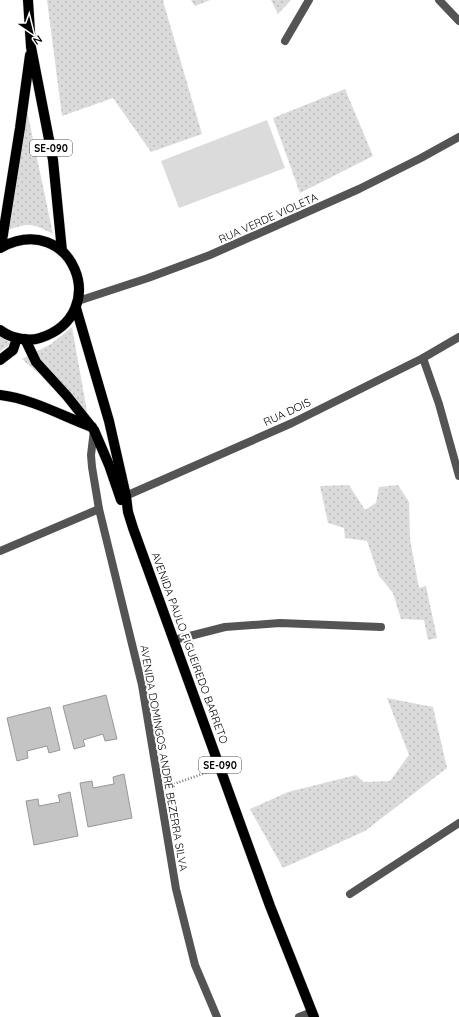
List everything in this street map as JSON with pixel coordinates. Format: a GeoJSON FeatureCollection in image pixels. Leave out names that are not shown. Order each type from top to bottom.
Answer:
{"type":"FeatureCollection","features":[{"type":"Feature","properties":{"kind":"main road","name":"SE-090"},"geometry":{"type":"LineString","coordinates":[[28,0],[31,47],[53,160],[62,251]]}},
{"type":"Feature","properties":{"kind":"main road","name":"SE-090"},"geometry":{"type":"LineString","coordinates":[[0,248],[20,128],[31,47]]}},
{"type":"Feature","properties":{"kind":"main road"},"geometry":{"type":"LineString","coordinates":[[0,248],[16,241],[32,238],[48,242],[62,251]]}},
{"type":"Feature","properties":{"kind":"main road","name":"AVENIDA PAULO FIGUEIREDO BARRETO"},"geometry":{"type":"LineString","coordinates":[[62,251],[71,261],[77,273],[80,287],[77,304],[109,422],[123,497]]}},
{"type":"Feature","properties":{"kind":"main road"},"geometry":{"type":"LineString","coordinates":[[0,330],[21,339],[37,339],[50,335],[69,319],[77,304]]}},
{"type":"Feature","properties":{"kind":"main road"},"geometry":{"type":"LineString","coordinates":[[0,360],[13,350],[21,339]]}},
{"type":"Feature","properties":{"kind":"main road","name":"AVENIDA PAULO FIGUEIREDO BARRETO"},"geometry":{"type":"LineString","coordinates":[[21,339],[36,362],[67,396],[93,429],[123,497],[270,906],[313,1014]]}},
{"type":"Feature","properties":{"kind":"main road"},"geometry":{"type":"LineString","coordinates":[[0,395],[24,400],[49,409],[93,429]]}},
{"type":"Feature","properties":{"kind":"street"},"geometry":{"type":"LineString","coordinates":[[285,41],[309,0]]}},
{"type":"Feature","properties":{"kind":"street"},"geometry":{"type":"LineString","coordinates":[[439,0],[459,21]]}},
{"type":"Feature","properties":{"kind":"street","name":"RUA VERDE VIOLETA"},"geometry":{"type":"LineString","coordinates":[[77,304],[210,256],[359,189],[459,137]]}},
{"type":"Feature","properties":{"kind":"street","name":"RUA DOIS"},"geometry":{"type":"LineString","coordinates":[[123,497],[292,423],[423,358],[459,337]]}},
{"type":"Feature","properties":{"kind":"street"},"geometry":{"type":"LineString","coordinates":[[423,358],[439,404],[459,476]]}},
{"type":"Feature","properties":{"kind":"street","name":"AVENIDA DOMINGOS ANDRÉ BEZERRA SILVA"},"geometry":{"type":"LineString","coordinates":[[93,429],[91,455],[99,509],[140,678],[176,889],[195,965],[217,1017]]}},
{"type":"Feature","properties":{"kind":"street"},"geometry":{"type":"LineString","coordinates":[[0,551],[99,509]]}},
{"type":"Feature","properties":{"kind":"street"},"geometry":{"type":"LineString","coordinates":[[174,640],[225,627],[280,623],[381,627]]}},
{"type":"Feature","properties":{"kind":"street"},"geometry":{"type":"LineString","coordinates":[[350,894],[459,823]]}},
{"type":"Feature","properties":{"kind":"street"},"geometry":{"type":"LineString","coordinates":[[299,1017],[313,1014]]}},
{"type":"Feature","properties":{"kind":"path"},"geometry":{"type":"LineString","coordinates":[[159,790],[221,768]]}},
{"type":"Feature","properties":{"kind":"shaded area"},"geometry":{"type":"Polygon","coordinates":[[[47,0],[165,0],[163,1],[202,134],[151,152],[113,98],[62,116],[47,0]]]}},
{"type":"Feature","properties":{"kind":"shaded area"},"geometry":{"type":"Polygon","coordinates":[[[191,0],[210,0],[195,6],[191,0]]]}},
{"type":"Feature","properties":{"kind":"shaded area"},"geometry":{"type":"Polygon","coordinates":[[[271,0],[291,0],[278,14],[271,0]]]}},
{"type":"Feature","properties":{"kind":"shaded area"},"geometry":{"type":"Polygon","coordinates":[[[345,89],[373,156],[300,193],[273,118],[345,89]]]}},
{"type":"Feature","properties":{"kind":"shaded area"},"geometry":{"type":"Polygon","coordinates":[[[26,106],[53,234],[39,227],[29,225],[19,226],[5,231],[26,106]]]}},
{"type":"Feature","properties":{"kind":"shaded area"},"geometry":{"type":"Polygon","coordinates":[[[267,120],[285,168],[179,208],[161,161],[267,120]]]}},
{"type":"Feature","properties":{"kind":"shaded area"},"geometry":{"type":"Polygon","coordinates":[[[72,327],[88,417],[22,359],[51,344],[72,327]]]}},
{"type":"Feature","properties":{"kind":"shaded area"},"geometry":{"type":"Polygon","coordinates":[[[0,337],[11,343],[0,352],[0,337]]]}},
{"type":"Feature","properties":{"kind":"shaded area"},"geometry":{"type":"Polygon","coordinates":[[[349,485],[365,510],[376,503],[379,487],[398,485],[409,502],[410,539],[419,588],[426,586],[437,638],[428,640],[424,620],[401,619],[393,593],[379,576],[367,541],[345,538],[344,528],[328,523],[320,486],[349,485]]]}},
{"type":"Feature","properties":{"kind":"shaded area"},"geometry":{"type":"Polygon","coordinates":[[[387,698],[433,707],[447,768],[365,831],[283,868],[250,809],[288,792],[356,775],[364,782],[390,781],[409,755],[387,698]]]}},
{"type":"Feature","properties":{"kind":"building"},"geometry":{"type":"Polygon","coordinates":[[[106,695],[117,739],[105,741],[103,734],[83,740],[85,746],[74,749],[63,706],[106,695]]]}},
{"type":"Feature","properties":{"kind":"building"},"geometry":{"type":"Polygon","coordinates":[[[50,707],[60,750],[49,753],[47,746],[27,751],[28,758],[17,761],[7,718],[50,707]]]}},
{"type":"Feature","properties":{"kind":"building"},"geometry":{"type":"Polygon","coordinates":[[[124,774],[132,818],[88,827],[80,783],[92,781],[93,788],[114,784],[113,777],[124,774]]]}},
{"type":"Feature","properties":{"kind":"building"},"geometry":{"type":"Polygon","coordinates":[[[70,792],[78,836],[34,845],[26,801],[38,799],[39,806],[60,802],[58,795],[70,792]]]}}]}
